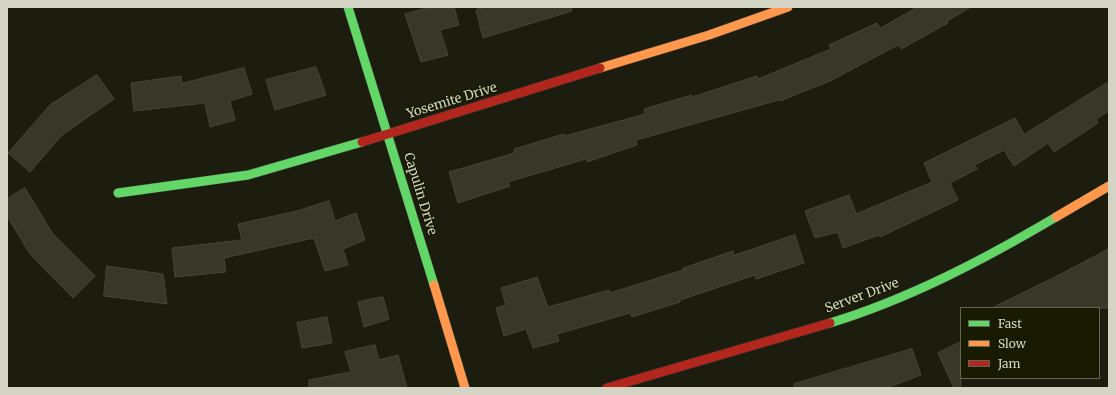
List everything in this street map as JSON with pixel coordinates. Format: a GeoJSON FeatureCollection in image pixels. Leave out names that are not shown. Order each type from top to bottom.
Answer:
{"type":"FeatureCollection","features":[{"type":"Feature","properties":{"kind":"street","name":"Capulin Drive"},"geometry":{"type":"LineString","coordinates":[[348,7],[465,388]]}},
{"type":"Feature","properties":{"kind":"street","name":"Yosemite Drive"},"geometry":{"type":"LineString","coordinates":[[118,193],[248,175],[388,134],[709,35],[788,7]]}},
{"type":"Feature","properties":{"kind":"street","name":"Server Drive"},"geometry":{"type":"LineString","coordinates":[[607,388],[845,318],[917,290],[1010,244],[1109,186]]}},
{"type":"Feature","properties":{"kind":"building"},"geometry":{"type":"Polygon","coordinates":[[[432,7],[454,7],[459,25],[440,30],[448,55],[421,62],[405,14],[432,7]]]}},
{"type":"Feature","properties":{"kind":"building"},"geometry":{"type":"Polygon","coordinates":[[[486,7],[571,7],[572,11],[483,38],[476,10],[486,7]]]}},
{"type":"Feature","properties":{"kind":"building"},"geometry":{"type":"Polygon","coordinates":[[[918,7],[971,7],[947,21],[948,23],[901,49],[898,45],[830,81],[780,101],[779,100],[636,140],[637,145],[587,162],[586,159],[508,182],[510,186],[458,203],[449,172],[515,153],[514,149],[564,134],[565,136],[645,114],[644,109],[692,95],[692,97],[757,76],[758,79],[831,49],[829,45],[877,23],[880,28],[918,7]]]}},
{"type":"Feature","properties":{"kind":"building"},"geometry":{"type":"Polygon","coordinates":[[[316,67],[326,95],[275,110],[266,80],[316,67]]]}},
{"type":"Feature","properties":{"kind":"building"},"geometry":{"type":"Polygon","coordinates":[[[244,68],[252,94],[230,101],[235,120],[210,127],[205,103],[134,111],[131,83],[181,76],[182,83],[244,68]]]}},
{"type":"Feature","properties":{"kind":"building"},"geometry":{"type":"Polygon","coordinates":[[[97,75],[114,99],[62,135],[30,172],[8,153],[50,105],[97,75]]]}},
{"type":"Feature","properties":{"kind":"building"},"geometry":{"type":"Polygon","coordinates":[[[1109,82],[1109,111],[1096,119],[1098,123],[1054,152],[1048,143],[1014,166],[1004,150],[975,165],[977,169],[950,183],[958,200],[880,237],[879,235],[843,248],[838,232],[815,238],[805,211],[849,195],[856,214],[932,182],[924,163],[1015,118],[1024,134],[1109,82]]]}},
{"type":"Feature","properties":{"kind":"building"},"geometry":{"type":"Polygon","coordinates":[[[25,188],[53,234],[95,276],[73,298],[30,254],[7,216],[7,199],[25,188]]]}},
{"type":"Feature","properties":{"kind":"building"},"geometry":{"type":"Polygon","coordinates":[[[329,201],[335,221],[356,213],[365,240],[343,249],[348,265],[325,271],[314,238],[224,258],[226,272],[175,277],[172,248],[242,240],[238,224],[297,211],[329,201]]]}},
{"type":"Feature","properties":{"kind":"building"},"geometry":{"type":"Polygon","coordinates":[[[795,235],[804,263],[756,279],[755,275],[680,300],[680,302],[632,317],[630,313],[557,334],[559,341],[533,348],[526,329],[504,336],[496,308],[506,305],[501,288],[537,277],[548,307],[609,290],[610,293],[683,270],[683,268],[733,251],[734,255],[795,235]]]}},
{"type":"Feature","properties":{"kind":"building"},"geometry":{"type":"Polygon","coordinates":[[[1109,249],[1109,308],[994,307],[1109,249]]]}},
{"type":"Feature","properties":{"kind":"building"},"geometry":{"type":"Polygon","coordinates":[[[107,266],[163,274],[167,304],[104,296],[107,266]]]}},
{"type":"Feature","properties":{"kind":"building"},"geometry":{"type":"Polygon","coordinates":[[[383,297],[389,319],[364,327],[358,302],[383,297]]]}},
{"type":"Feature","properties":{"kind":"building"},"geometry":{"type":"Polygon","coordinates":[[[327,317],[332,343],[302,348],[297,323],[327,317]]]}},
{"type":"Feature","properties":{"kind":"building"},"geometry":{"type":"Polygon","coordinates":[[[960,342],[961,388],[954,388],[938,353],[960,342]]]}},
{"type":"Feature","properties":{"kind":"building"},"geometry":{"type":"Polygon","coordinates":[[[375,345],[379,360],[398,355],[407,388],[309,388],[309,380],[351,372],[345,352],[375,345]]]}},
{"type":"Feature","properties":{"kind":"building"},"geometry":{"type":"Polygon","coordinates":[[[912,349],[921,375],[887,388],[794,388],[794,384],[912,349]]]}},
{"type":"Feature","properties":{"kind":"traffic: fast"},"geometry":{"type":"LineString","coordinates":[[348,7],[434,285]]}},
{"type":"Feature","properties":{"kind":"traffic: fast"},"geometry":{"type":"LineString","coordinates":[[118,193],[248,175],[362,142]]}},
{"type":"Feature","properties":{"kind":"traffic: fast"},"geometry":{"type":"LineString","coordinates":[[830,323],[889,302],[946,277],[1002,248],[1056,217]]}},
{"type":"Feature","properties":{"kind":"traffic: slow"},"geometry":{"type":"LineString","coordinates":[[600,68],[709,35],[788,7]]}},
{"type":"Feature","properties":{"kind":"traffic: slow"},"geometry":{"type":"LineString","coordinates":[[1056,217],[1109,186]]}},
{"type":"Feature","properties":{"kind":"traffic: slow"},"geometry":{"type":"LineString","coordinates":[[434,285],[465,388]]}},
{"type":"Feature","properties":{"kind":"traffic: jam"},"geometry":{"type":"LineString","coordinates":[[362,142],[600,68]]}},
{"type":"Feature","properties":{"kind":"traffic: jam"},"geometry":{"type":"LineString","coordinates":[[607,388],[830,323]]}}]}
